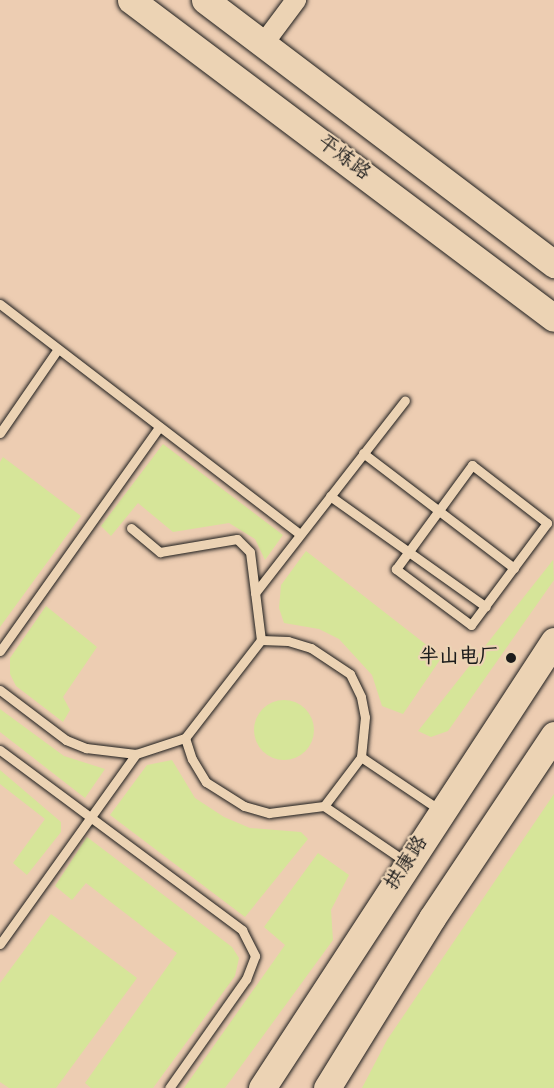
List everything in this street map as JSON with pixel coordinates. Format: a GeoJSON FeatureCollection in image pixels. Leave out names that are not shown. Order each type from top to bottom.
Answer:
{"type":"FeatureCollection","features":[{"type":"Feature","properties":{"kind":"street","name":"平炼路"},"geometry":{"type":"LineString","coordinates":[[131,0],[554,318]]}},
{"type":"Feature","properties":{"kind":"street"},"geometry":{"type":"LineString","coordinates":[[205,0],[554,264]]}},
{"type":"Feature","properties":{"kind":"street"},"geometry":{"type":"LineString","coordinates":[[264,44],[296,0]]}},
{"type":"Feature","properties":{"kind":"street","name":"拱康路"},"geometry":{"type":"LineString","coordinates":[[262,1088],[554,641]]}},
{"type":"Feature","properties":{"kind":"street"},"geometry":{"type":"LineString","coordinates":[[327,1088],[432,918],[554,735]]}},
{"type":"Feature","properties":{"kind":"lane"},"geometry":{"type":"LineString","coordinates":[[0,304],[300,534]]}},
{"type":"Feature","properties":{"kind":"lane"},"geometry":{"type":"LineString","coordinates":[[0,433],[58,349]]}},
{"type":"Feature","properties":{"kind":"lane"},"geometry":{"type":"LineString","coordinates":[[255,593],[405,400]]}},
{"type":"Feature","properties":{"kind":"lane"},"geometry":{"type":"LineString","coordinates":[[0,651],[159,427]]}},
{"type":"Feature","properties":{"kind":"lane"},"geometry":{"type":"LineString","coordinates":[[363,453],[514,568]]}},
{"type":"Feature","properties":{"kind":"lane"},"geometry":{"type":"LineString","coordinates":[[472,465],[547,523],[471,625],[396,569],[407,551],[472,465]]}},
{"type":"Feature","properties":{"kind":"lane"},"geometry":{"type":"LineString","coordinates":[[330,496],[486,607]]}},
{"type":"Feature","properties":{"kind":"lane"},"geometry":{"type":"LineString","coordinates":[[0,690],[66,740],[86,748],[136,754],[185,738],[261,640],[250,552],[237,539],[160,552],[130,528]]}},
{"type":"Feature","properties":{"kind":"lane"},"geometry":{"type":"LineString","coordinates":[[261,640],[311,648],[350,674],[365,717],[361,757],[324,806]]}},
{"type":"Feature","properties":{"kind":"lane"},"geometry":{"type":"LineString","coordinates":[[185,738],[192,759],[207,782],[244,806],[269,813],[324,806],[408,864]]}},
{"type":"Feature","properties":{"kind":"lane"},"geometry":{"type":"LineString","coordinates":[[0,750],[242,930],[255,956],[246,979],[169,1088]]}},
{"type":"Feature","properties":{"kind":"lane"},"geometry":{"type":"LineString","coordinates":[[0,944],[136,754]]}},
{"type":"Feature","properties":{"kind":"lane"},"geometry":{"type":"LineString","coordinates":[[361,757],[442,811]]}},
{"type":"Feature","properties":{"kind":"green space"},"geometry":{"type":"Polygon","coordinates":[[[163,444],[283,535],[265,560],[255,539],[229,523],[173,532],[138,503],[111,536],[101,526],[163,444]]]}},
{"type":"Feature","properties":{"kind":"green space"},"geometry":{"type":"Polygon","coordinates":[[[3,457],[81,516],[0,627],[0,462],[3,457]]]}},
{"type":"Feature","properties":{"kind":"green space"},"geometry":{"type":"Polygon","coordinates":[[[306,551],[442,657],[403,714],[382,706],[372,675],[339,639],[319,629],[284,623],[279,608],[281,585],[306,551]]]}},
{"type":"Feature","properties":{"kind":"green space"},"geometry":{"type":"Polygon","coordinates":[[[553,560],[554,580],[448,731],[431,737],[418,731],[553,560]]]}},
{"type":"Feature","properties":{"kind":"green space"},"geometry":{"type":"Polygon","coordinates":[[[46,606],[97,647],[63,697],[70,710],[63,722],[16,686],[10,674],[10,658],[46,606]]]}},
{"type":"Feature","properties":{"kind":"green space"},"geometry":{"type":"Polygon","coordinates":[[[284,700],[296,702],[309,713],[314,730],[312,742],[301,755],[284,760],[272,758],[259,747],[254,730],[256,718],[267,705],[284,700]]]}},
{"type":"Feature","properties":{"kind":"green space"},"geometry":{"type":"Polygon","coordinates":[[[0,709],[64,756],[105,769],[85,798],[0,732],[0,709]]]}},
{"type":"Feature","properties":{"kind":"green space"},"geometry":{"type":"Polygon","coordinates":[[[172,760],[195,798],[224,817],[250,828],[301,832],[308,839],[245,917],[110,815],[147,765],[172,760]]]}},
{"type":"Feature","properties":{"kind":"green space"},"geometry":{"type":"Polygon","coordinates":[[[0,770],[61,822],[61,832],[27,875],[13,863],[45,819],[0,784],[0,770]]]}},
{"type":"Feature","properties":{"kind":"green space"},"geometry":{"type":"Polygon","coordinates":[[[554,794],[554,1088],[362,1088],[387,1040],[554,794]]]}},
{"type":"Feature","properties":{"kind":"green space"},"geometry":{"type":"Polygon","coordinates":[[[87,837],[232,947],[239,958],[235,976],[153,1088],[91,1088],[85,1083],[177,953],[86,883],[72,900],[55,886],[87,837]]]}},
{"type":"Feature","properties":{"kind":"green space"},"geometry":{"type":"Polygon","coordinates":[[[318,853],[349,875],[331,910],[333,940],[225,1088],[184,1088],[285,945],[264,927],[318,853]]]}},
{"type":"Feature","properties":{"kind":"green space"},"geometry":{"type":"Polygon","coordinates":[[[51,914],[137,978],[56,1088],[9,1088],[0,1082],[0,983],[51,914]]]}},
{"type":"Feature","properties":{"kind":"place","name":"半山电厂"},"geometry":{"type":"Point","coordinates":[511,658]}}]}
